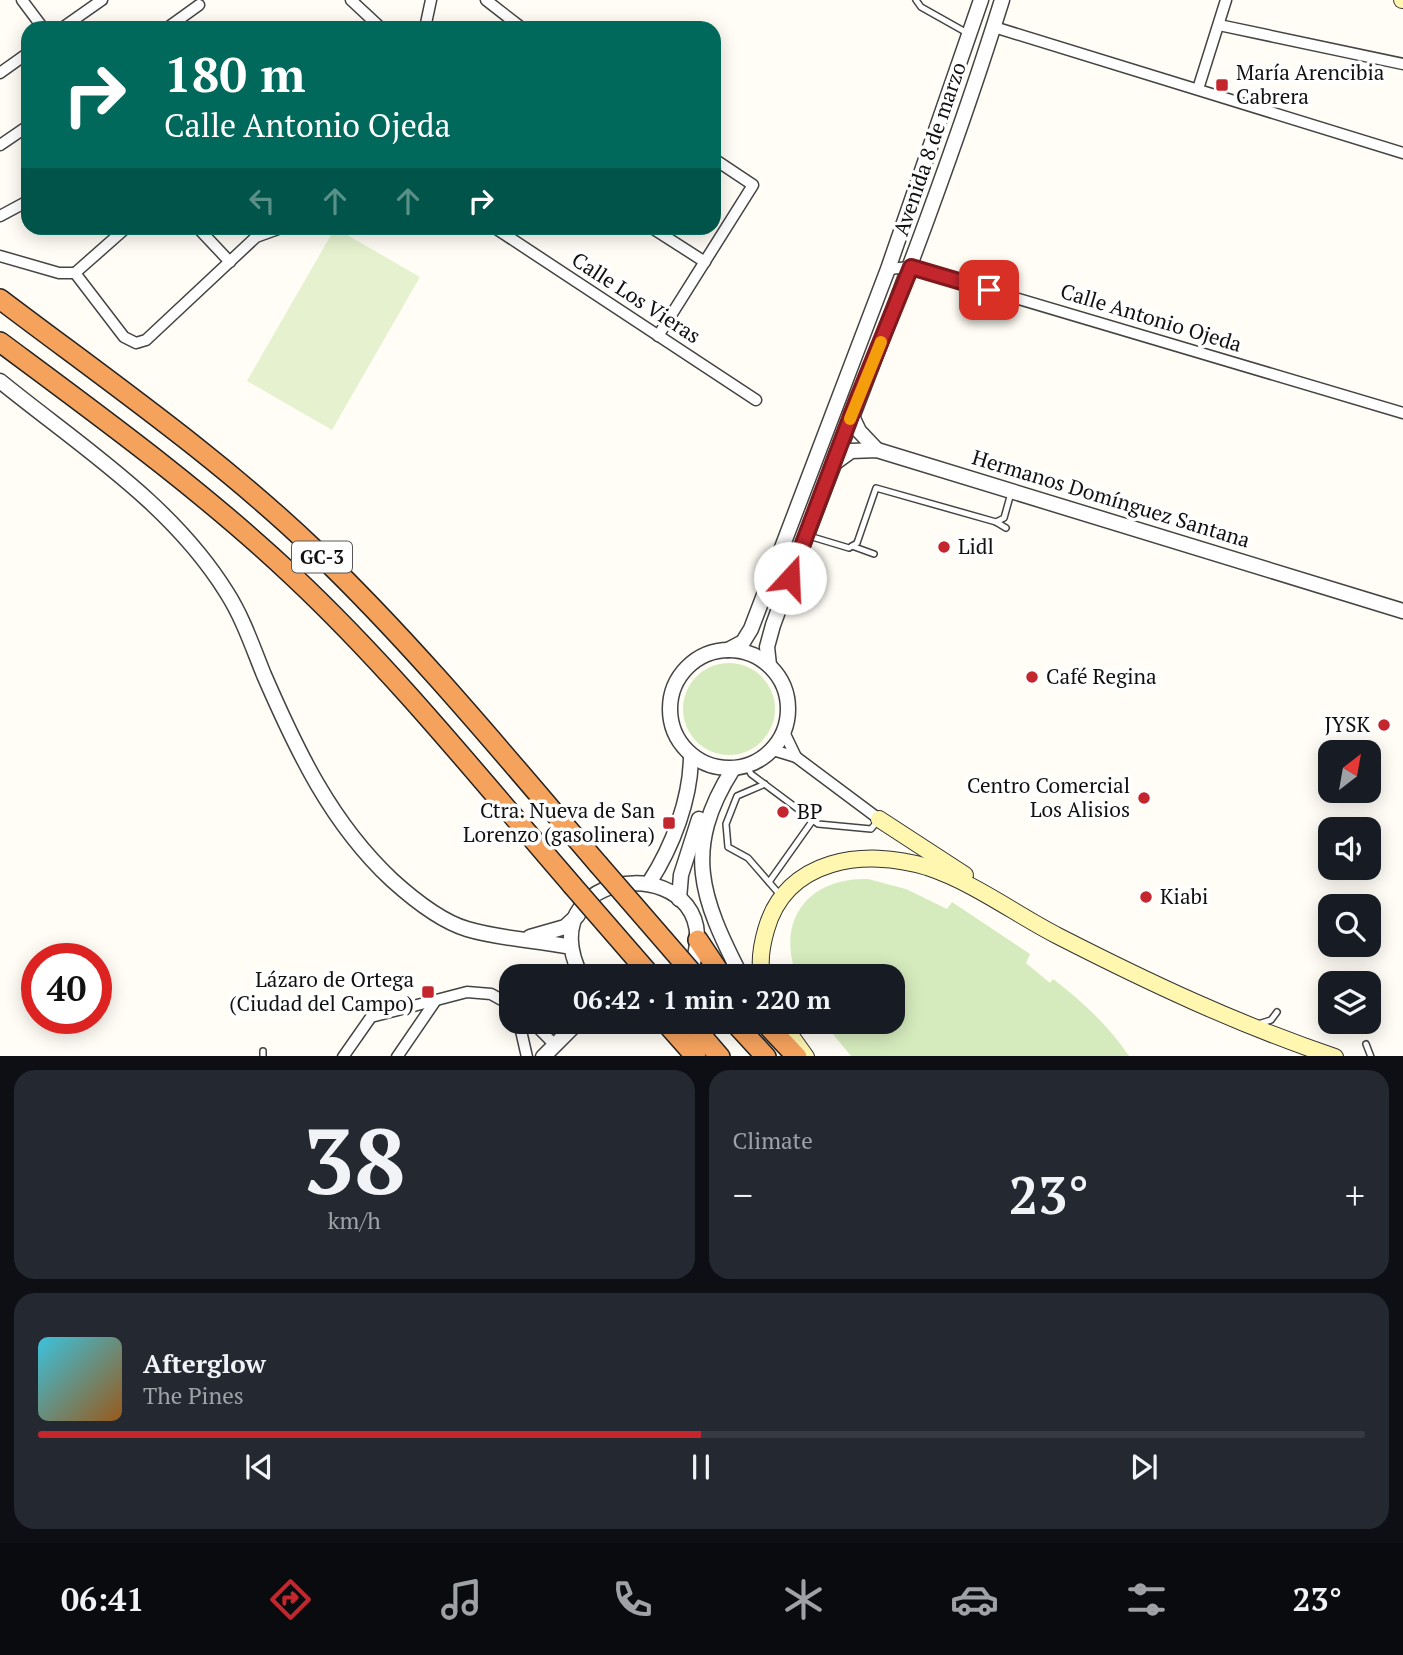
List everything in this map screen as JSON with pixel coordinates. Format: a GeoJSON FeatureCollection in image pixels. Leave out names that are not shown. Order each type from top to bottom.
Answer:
{"type":"FeatureCollection","features":[{"type":"Feature","properties":{"kind":"highway","name":"GC-3"},"geometry":{"type":"LineString","coordinates":[[0,299],[239,482],[313,548],[397,633],[685,964]]}},
{"type":"Feature","properties":{"kind":"highway","name":"GC-3"},"geometry":{"type":"LineString","coordinates":[[0,342],[220,511],[295,578],[367,650],[641,964]]}},
{"type":"Feature","properties":{"kind":"highway"},"geometry":{"type":"LineString","coordinates":[[698,940],[714,964]]}},
{"type":"Feature","properties":{"kind":"highway"},"geometry":{"type":"LineString","coordinates":[[682,1034],[710,1054]]}},
{"type":"Feature","properties":{"kind":"highway"},"geometry":{"type":"LineString","coordinates":[[698,1034],[710,1054]]}},
{"type":"Feature","properties":{"kind":"highway"},"geometry":{"type":"LineString","coordinates":[[745,1034],[766,1056]]}},
{"type":"Feature","properties":{"kind":"highway"},"geometry":{"type":"LineString","coordinates":[[778,1034],[801,1054]]}},
{"type":"Feature","properties":{"kind":"main road"},"geometry":{"type":"LineString","coordinates":[[878,819],[973,881],[994,899]]}},
{"type":"Feature","properties":{"kind":"main road"},"geometry":{"type":"LineString","coordinates":[[762,964],[762,942],[770,914],[781,896],[817,868],[834,861],[872,858],[926,867],[994,899],[1050,932],[1141,979],[1252,1026],[1335,1056]]}},
{"type":"Feature","properties":{"kind":"main road"},"geometry":{"type":"LineString","coordinates":[[789,1034],[801,1054]]}},
{"type":"Feature","properties":{"kind":"street"},"geometry":{"type":"LineString","coordinates":[[23,0],[38,21]]}},
{"type":"Feature","properties":{"kind":"street"},"geometry":{"type":"LineString","coordinates":[[72,21],[102,0]]}},
{"type":"Feature","properties":{"kind":"street"},"geometry":{"type":"LineString","coordinates":[[351,0],[374,21]]}},
{"type":"Feature","properties":{"kind":"street"},"geometry":{"type":"LineString","coordinates":[[426,21],[431,0]]}},
{"type":"Feature","properties":{"kind":"street"},"geometry":{"type":"LineString","coordinates":[[486,0],[513,21]]}},
{"type":"Feature","properties":{"kind":"street","name":"Avenida 8 de marzo"},"geometry":{"type":"LineString","coordinates":[[728,650],[743,642],[751,629],[888,269],[981,0]]}},
{"type":"Feature","properties":{"kind":"street","name":"Avenida 8 de marzo"},"geometry":{"type":"LineString","coordinates":[[769,665],[767,647],[773,625],[851,414],[911,267],[1002,0]]}},
{"type":"Feature","properties":{"kind":"street"},"geometry":{"type":"LineString","coordinates":[[1198,89],[1226,0]]}},
{"type":"Feature","properties":{"kind":"street"},"geometry":{"type":"LineString","coordinates":[[177,21],[199,5]]}},
{"type":"Feature","properties":{"kind":"street"},"geometry":{"type":"LineString","coordinates":[[1219,24],[1403,64]]}},
{"type":"Feature","properties":{"kind":"street"},"geometry":{"type":"LineString","coordinates":[[994,27],[1403,153]]}},
{"type":"Feature","properties":{"kind":"street"},"geometry":{"type":"LineString","coordinates":[[0,73],[21,58]]}},
{"type":"Feature","properties":{"kind":"street"},"geometry":{"type":"LineString","coordinates":[[0,145],[21,131]]}},
{"type":"Feature","properties":{"kind":"street"},"geometry":{"type":"LineString","coordinates":[[658,336],[753,185],[721,164]]}},
{"type":"Feature","properties":{"kind":"street"},"geometry":{"type":"LineString","coordinates":[[0,216],[21,205]]}},
{"type":"Feature","properties":{"kind":"street"},"geometry":{"type":"LineString","coordinates":[[0,256],[59,273],[75,273],[118,235]]}},
{"type":"Feature","properties":{"kind":"street"},"geometry":{"type":"LineString","coordinates":[[205,235],[230,262]]}},
{"type":"Feature","properties":{"kind":"street"},"geometry":{"type":"LineString","coordinates":[[75,273],[124,337],[136,342],[146,340],[256,237],[262,235]]}},
{"type":"Feature","properties":{"kind":"street","name":"Calle Los Vieras"},"geometry":{"type":"LineString","coordinates":[[506,235],[756,400]]}},
{"type":"Feature","properties":{"kind":"street"},"geometry":{"type":"LineString","coordinates":[[663,235],[705,261]]}},
{"type":"Feature","properties":{"kind":"street","name":"Calle Antonio Ojeda"},"geometry":{"type":"LineString","coordinates":[[888,269],[911,267],[1403,413]]}},
{"type":"Feature","properties":{"kind":"street"},"geometry":{"type":"LineString","coordinates":[[0,381],[144,495],[174,522],[201,556],[228,594],[297,752],[344,828],[377,865],[432,911],[465,928],[571,947]]}},
{"type":"Feature","properties":{"kind":"street"},"geometry":{"type":"LineString","coordinates":[[851,414],[859,431],[877,450]]}},
{"type":"Feature","properties":{"kind":"street","name":"Hermanos Domínguez Santana"},"geometry":{"type":"LineString","coordinates":[[832,465],[851,451],[877,450],[1400,609]]}},
{"type":"Feature","properties":{"kind":"street"},"geometry":{"type":"LineString","coordinates":[[679,899],[681,875],[704,805],[736,768],[773,750],[784,732],[789,715],[788,696],[769,665],[757,657],[728,650],[708,654],[690,664],[674,690],[671,720],[678,739],[691,755],[708,765],[736,768]]}},
{"type":"Feature","properties":{"kind":"street"},"geometry":{"type":"LineString","coordinates":[[784,732],[796,757]]}},
{"type":"Feature","properties":{"kind":"street"},"geometry":{"type":"LineString","coordinates":[[773,750],[796,757],[878,819]]}},
{"type":"Feature","properties":{"kind":"street"},"geometry":{"type":"LineString","coordinates":[[649,883],[663,862],[691,782],[691,755]]}},
{"type":"Feature","properties":{"kind":"street"},"geometry":{"type":"LineString","coordinates":[[736,768],[714,803],[703,838],[700,868],[707,900],[736,964]]}},
{"type":"Feature","properties":{"kind":"street"},"geometry":{"type":"LineString","coordinates":[[524,938],[565,927],[591,898],[608,886],[629,881],[649,883],[679,899],[695,925],[698,940],[694,964]]}},
{"type":"Feature","properties":{"kind":"street"},"geometry":{"type":"LineString","coordinates":[[577,964],[571,947],[579,914]]}},
{"type":"Feature","properties":{"kind":"street"},"geometry":{"type":"LineString","coordinates":[[342,1056],[371,1017],[467,992],[491,994],[499,999]]}},
{"type":"Feature","properties":{"kind":"street"},"geometry":{"type":"LineString","coordinates":[[397,1056],[436,1000]]}},
{"type":"Feature","properties":{"kind":"street"},"geometry":{"type":"LineString","coordinates":[[522,1034],[527,1056]]}},
{"type":"Feature","properties":{"kind":"street"},"geometry":{"type":"LineString","coordinates":[[543,1056],[560,1034]]}},
{"type":"Feature","properties":{"kind":"street"},"geometry":{"type":"LineString","coordinates":[[784,1034],[801,1054]]}},
{"type":"Feature","properties":{"kind":"lane"},"geometry":{"type":"LineString","coordinates":[[916,0],[921,7],[971,35]]}},
{"type":"Feature","properties":{"kind":"lane"},"geometry":{"type":"LineString","coordinates":[[852,546],[856,543],[876,488],[996,522],[1006,528]]}},
{"type":"Feature","properties":{"kind":"lane"},"geometry":{"type":"LineString","coordinates":[[1004,537],[1006,528],[1003,518],[1012,491]]}},
{"type":"Feature","properties":{"kind":"lane"},"geometry":{"type":"LineString","coordinates":[[996,522],[1003,518]]}},
{"type":"Feature","properties":{"kind":"lane"},"geometry":{"type":"LineString","coordinates":[[806,535],[874,554]]}},
{"type":"Feature","properties":{"kind":"lane"},"geometry":{"type":"LineString","coordinates":[[736,768],[751,774],[818,824],[871,830],[878,819]]}},
{"type":"Feature","properties":{"kind":"lane"},"geometry":{"type":"LineString","coordinates":[[726,824],[737,796],[765,784]]}},
{"type":"Feature","properties":{"kind":"lane"},"geometry":{"type":"LineString","coordinates":[[714,803],[726,824],[728,847],[748,858],[781,896]]}},
{"type":"Feature","properties":{"kind":"lane"},"geometry":{"type":"LineString","coordinates":[[769,882],[813,820]]}},
{"type":"Feature","properties":{"kind":"lane"},"geometry":{"type":"LineString","coordinates":[[1252,1026],[1270,1020],[1277,1012]]}},
{"type":"Feature","properties":{"kind":"lane"},"geometry":{"type":"LineString","coordinates":[[1366,1044],[1371,1056]]}},
{"type":"Feature","properties":{"kind":"green space"},"geometry":{"type":"Polygon","coordinates":[[[331,235],[347,235],[420,277],[332,430],[247,381],[331,235]]]}},
{"type":"Feature","properties":{"kind":"green space"},"geometry":{"type":"Polygon","coordinates":[[[729,663],[747,667],[761,677],[771,691],[775,709],[771,727],[761,741],[747,751],[729,755],[711,751],[697,741],[687,727],[683,709],[687,691],[697,677],[711,667],[729,663]]]}},
{"type":"Feature","properties":{"kind":"green space"},"geometry":{"type":"Polygon","coordinates":[[[868,879],[906,889],[947,909],[952,902],[1030,954],[1026,963],[1050,983],[1053,979],[1085,1005],[1113,1034],[1129,1056],[851,1056],[833,1034],[905,1034],[905,964],[793,964],[791,956],[794,920],[802,906],[814,894],[829,885],[847,880],[868,879]]]}},
{"type":"Feature","properties":{"kind":"slow traffic"},"geometry":{"type":"LineString","coordinates":[[850,419],[881,342]]}},
{"type":"Feature","properties":{"kind":"place","name":"María Arencibia Cabrera"},"geometry":{"type":"Point","coordinates":[1222,85]}},
{"type":"Feature","properties":{"kind":"place","name":"Lidl"},"geometry":{"type":"Point","coordinates":[944,547]}},
{"type":"Feature","properties":{"kind":"place","name":"Café Regina"},"geometry":{"type":"Point","coordinates":[1032,677]}},
{"type":"Feature","properties":{"kind":"place","name":"JYSK"},"geometry":{"type":"Point","coordinates":[1384,725]}},
{"type":"Feature","properties":{"kind":"place","name":"Centro Comercial Los Alisios"},"geometry":{"type":"Point","coordinates":[1144,798]}},
{"type":"Feature","properties":{"kind":"place","name":"BP"},"geometry":{"type":"Point","coordinates":[783,812]}},
{"type":"Feature","properties":{"kind":"place","name":"Ctra. Nueva de San Lorenzo (gasolinera)"},"geometry":{"type":"Point","coordinates":[669,823]}},
{"type":"Feature","properties":{"kind":"place","name":"Kiabi"},"geometry":{"type":"Point","coordinates":[1146,897]}},
{"type":"Feature","properties":{"kind":"place","name":"Lázaro de Ortega (Ciudad del Campo)"},"geometry":{"type":"Point","coordinates":[428,992]}},
{"type":"Feature","properties":{"kind":"route"},"geometry":{"type":"LineString","coordinates":[[790,578],[857,400],[911,267],[989,290]]}}]}
